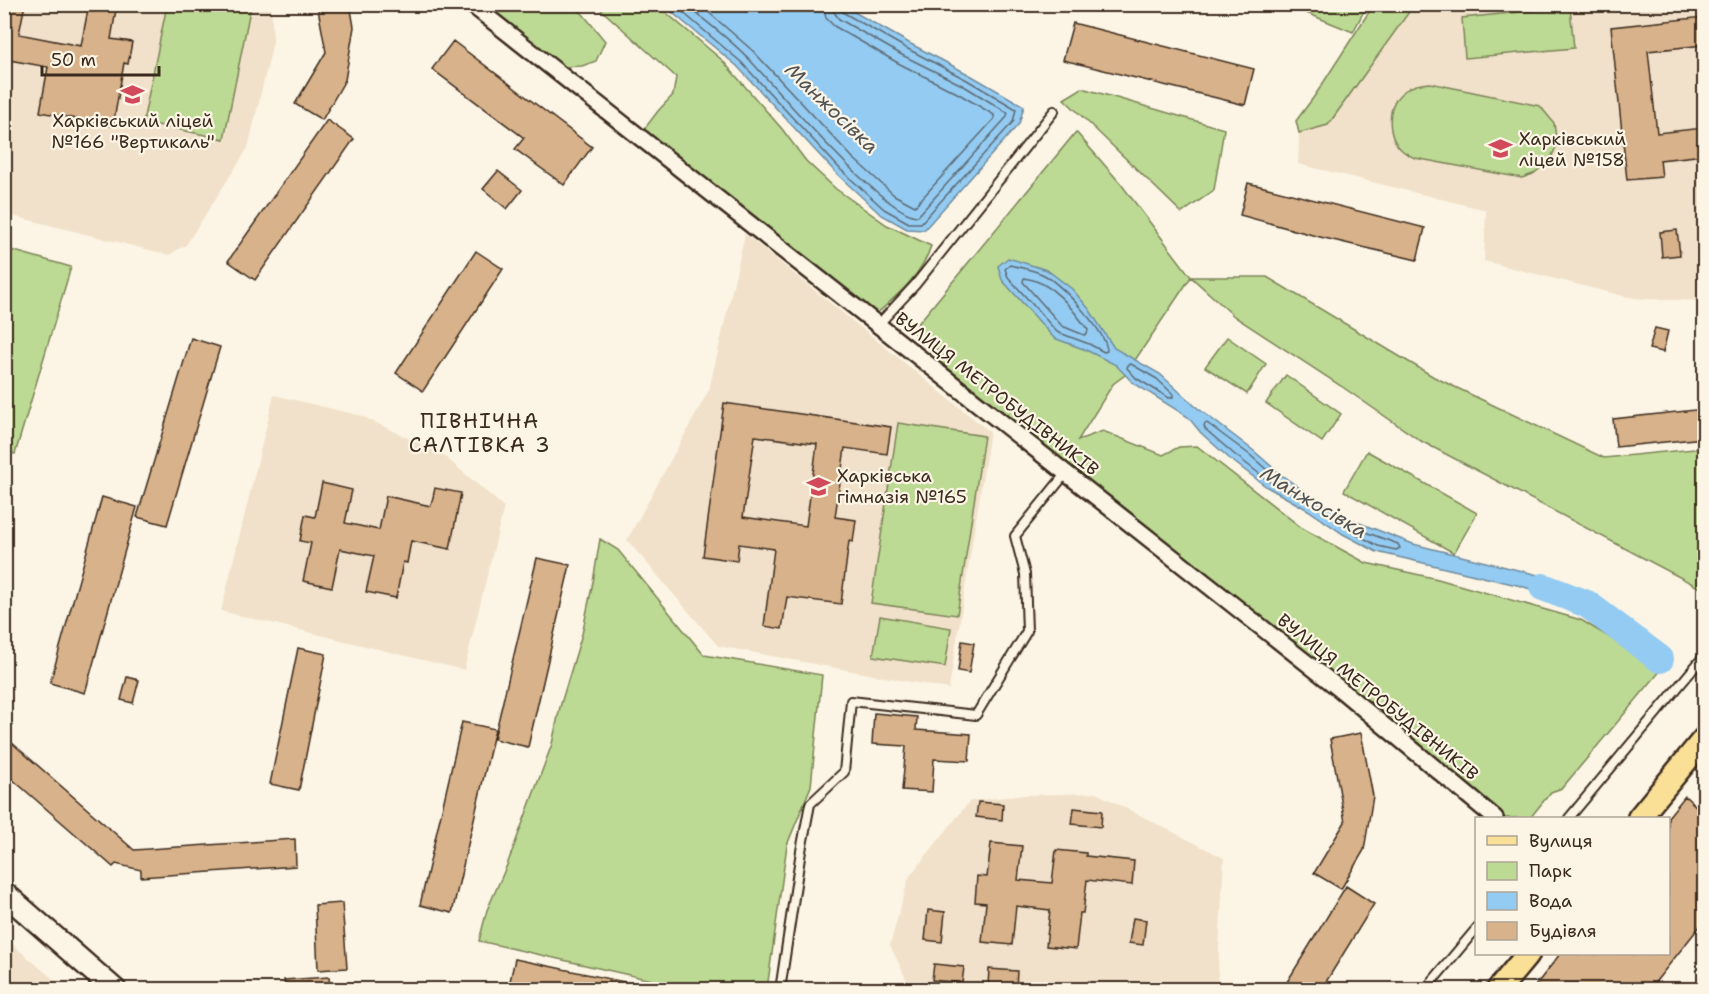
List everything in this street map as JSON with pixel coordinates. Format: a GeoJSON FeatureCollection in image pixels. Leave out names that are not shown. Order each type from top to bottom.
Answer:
{"type":"FeatureCollection","features":[{"type":"Feature","properties":{"kind":"main road"},"geometry":{"type":"LineString","coordinates":[[1641,817],[1703,744]]}},
{"type":"Feature","properties":{"kind":"main road"},"geometry":{"type":"LineString","coordinates":[[4,893],[115,990]]}},
{"type":"Feature","properties":{"kind":"main road"},"geometry":{"type":"LineString","coordinates":[[1498,990],[1527,955]]}},
{"type":"Feature","properties":{"kind":"street","name":"ВУЛИЦЯ МЕТРОБУДІВНИКІВ"},"geometry":{"type":"LineString","coordinates":[[471,4],[1341,690],[1493,817]]}},
{"type":"Feature","properties":{"kind":"lane"},"geometry":{"type":"LineString","coordinates":[[878,325],[915,285],[1054,111]]}},
{"type":"Feature","properties":{"kind":"lane"},"geometry":{"type":"LineString","coordinates":[[780,990],[810,804],[844,772],[851,701],[976,715],[1027,631],[1024,574],[1015,536],[1066,473]]}},
{"type":"Feature","properties":{"kind":"lane"},"geometry":{"type":"LineString","coordinates":[[1571,817],[1704,656]]}},
{"type":"Feature","properties":{"kind":"lane"},"geometry":{"type":"LineString","coordinates":[[1425,990],[1475,929]]}},
{"type":"Feature","properties":{"kind":"shaded area","name":"Харківський ліцей №166 \"Вертикаль\""},"geometry":{"type":"Polygon","coordinates":[[[5,5],[271,5],[273,42],[248,148],[186,245],[169,255],[5,214],[5,5]]]}},
{"type":"Feature","properties":{"kind":"shaded area","name":"Харківський ліцей №158"},"geometry":{"type":"Polygon","coordinates":[[[1414,5],[1704,5],[1704,301],[1627,297],[1484,261],[1486,210],[1298,164],[1299,133],[1328,125],[1414,5]]]}},
{"type":"Feature","properties":{"kind":"shaded area","name":"Харківська гімназія №165"},"geometry":{"type":"Polygon","coordinates":[[[745,234],[990,432],[949,689],[718,646],[627,540],[709,390],[745,234]]]}},
{"type":"Feature","properties":{"kind":"shaded area"},"geometry":{"type":"Polygon","coordinates":[[[274,395],[362,416],[443,455],[504,507],[464,670],[221,611],[274,395]]]}},
{"type":"Feature","properties":{"kind":"shaded area"},"geometry":{"type":"Polygon","coordinates":[[[1096,793],[1224,858],[1217,989],[911,989],[890,945],[909,877],[970,801],[1023,795],[1096,793]]]}},
{"type":"Feature","properties":{"kind":"shaded area"},"geometry":{"type":"Polygon","coordinates":[[[12,944],[65,989],[5,989],[5,953],[12,944]]]}},
{"type":"Feature","properties":{"kind":"green space"},"geometry":{"type":"Polygon","coordinates":[[[1374,4],[1414,5],[1328,125],[1299,133],[1296,121],[1374,4]]]}},
{"type":"Feature","properties":{"kind":"green space"},"geometry":{"type":"Polygon","coordinates":[[[167,5],[251,5],[224,139],[143,122],[167,5]]]}},
{"type":"Feature","properties":{"kind":"green space"},"geometry":{"type":"Polygon","coordinates":[[[481,5],[571,5],[583,14],[605,41],[596,61],[582,66],[561,67],[481,5]]]}},
{"type":"Feature","properties":{"kind":"green space"},"geometry":{"type":"Polygon","coordinates":[[[596,5],[657,5],[722,60],[782,129],[806,161],[836,189],[887,225],[931,246],[921,268],[914,277],[871,319],[639,136],[673,95],[676,77],[596,5]]]}},
{"type":"Feature","properties":{"kind":"green space"},"geometry":{"type":"Polygon","coordinates":[[[1287,5],[1367,5],[1353,32],[1287,5]]]}},
{"type":"Feature","properties":{"kind":"green space"},"geometry":{"type":"Polygon","coordinates":[[[1570,7],[1574,48],[1465,58],[1462,18],[1570,7]]]}},
{"type":"Feature","properties":{"kind":"green space"},"geometry":{"type":"Polygon","coordinates":[[[1430,83],[1540,106],[1554,123],[1557,145],[1551,158],[1533,174],[1522,178],[1415,158],[1407,154],[1393,138],[1390,121],[1393,105],[1406,90],[1416,85],[1430,83]]]}},
{"type":"Feature","properties":{"kind":"green space"},"geometry":{"type":"Polygon","coordinates":[[[1082,88],[1224,129],[1214,190],[1182,213],[1064,99],[1082,88]]]}},
{"type":"Feature","properties":{"kind":"green space"},"geometry":{"type":"Polygon","coordinates":[[[1076,132],[1121,184],[1191,277],[1125,375],[1113,384],[1078,440],[1103,431],[1163,455],[1179,447],[1197,446],[1302,528],[1366,563],[1438,579],[1581,620],[1662,669],[1562,788],[1551,792],[1531,817],[1494,817],[931,366],[937,354],[947,352],[934,349],[912,331],[1076,132]]]}},
{"type":"Feature","properties":{"kind":"green space"},"geometry":{"type":"Polygon","coordinates":[[[4,248],[71,267],[15,454],[5,451],[4,248]]]}},
{"type":"Feature","properties":{"kind":"green space"},"geometry":{"type":"Polygon","coordinates":[[[1191,277],[1267,277],[1434,377],[1604,458],[1704,448],[1704,590],[1421,441],[1235,317],[1191,277]]]}},
{"type":"Feature","properties":{"kind":"green space"},"geometry":{"type":"Polygon","coordinates":[[[1227,337],[1266,364],[1247,394],[1205,367],[1227,337]]]}},
{"type":"Feature","properties":{"kind":"green space"},"geometry":{"type":"Polygon","coordinates":[[[1286,375],[1341,414],[1322,442],[1266,403],[1286,375]]]}},
{"type":"Feature","properties":{"kind":"green space"},"geometry":{"type":"Polygon","coordinates":[[[898,423],[984,436],[957,615],[871,603],[898,423]]]}},
{"type":"Feature","properties":{"kind":"green space"},"geometry":{"type":"Polygon","coordinates":[[[1367,451],[1477,513],[1454,553],[1344,491],[1367,451]]]}},
{"type":"Feature","properties":{"kind":"green space"},"geometry":{"type":"Polygon","coordinates":[[[600,539],[618,550],[704,655],[822,675],[811,786],[787,845],[767,989],[691,989],[479,941],[487,910],[507,865],[552,744],[560,707],[582,634],[600,539]]]}},
{"type":"Feature","properties":{"kind":"green space"},"geometry":{"type":"Polygon","coordinates":[[[880,616],[951,628],[945,667],[873,656],[880,616]]]}},
{"type":"Feature","properties":{"kind":"water"},"geometry":{"type":"Polygon","coordinates":[[[663,5],[842,5],[1024,106],[1019,124],[924,230],[907,229],[880,214],[837,174],[737,66],[663,5]]]}},
{"type":"Feature","properties":{"kind":"water"},"geometry":{"type":"Polygon","coordinates":[[[1008,258],[1047,270],[1072,289],[1089,309],[1114,348],[1160,374],[1195,406],[1280,474],[1318,501],[1357,522],[1413,544],[1576,586],[1579,605],[1521,586],[1377,552],[1343,534],[1308,510],[1267,487],[1230,459],[1201,433],[1188,417],[1132,382],[1116,365],[1054,338],[1002,280],[998,266],[1008,258]]]}},
{"type":"Feature","properties":{"kind":"building"},"geometry":{"type":"Polygon","coordinates":[[[4,4],[25,4],[19,34],[81,46],[89,4],[117,4],[111,39],[132,42],[128,64],[124,63],[113,126],[40,112],[48,67],[4,59],[4,4]]]}},
{"type":"Feature","properties":{"kind":"building"},"geometry":{"type":"Polygon","coordinates":[[[317,4],[350,4],[354,27],[345,80],[322,120],[295,104],[326,52],[317,4]]]}},
{"type":"Feature","properties":{"kind":"building"},"geometry":{"type":"Polygon","coordinates":[[[1704,17],[1704,45],[1648,51],[1657,133],[1704,128],[1704,155],[1660,160],[1662,177],[1627,180],[1611,27],[1704,17]]]}},
{"type":"Feature","properties":{"kind":"building"},"geometry":{"type":"Polygon","coordinates":[[[1073,23],[1254,69],[1245,105],[1063,60],[1073,23]]]}},
{"type":"Feature","properties":{"kind":"building"},"geometry":{"type":"Polygon","coordinates":[[[453,41],[592,147],[564,185],[515,149],[524,138],[432,69],[453,41]]]}},
{"type":"Feature","properties":{"kind":"building"},"geometry":{"type":"Polygon","coordinates":[[[327,120],[354,139],[255,280],[228,261],[327,120]]]}},
{"type":"Feature","properties":{"kind":"building"},"geometry":{"type":"Polygon","coordinates":[[[498,171],[522,190],[507,209],[483,189],[498,171]]]}},
{"type":"Feature","properties":{"kind":"building"},"geometry":{"type":"Polygon","coordinates":[[[1248,183],[1425,228],[1417,260],[1240,215],[1248,183]]]}},
{"type":"Feature","properties":{"kind":"building"},"geometry":{"type":"Polygon","coordinates":[[[1677,230],[1680,255],[1662,257],[1660,232],[1677,230]]]}},
{"type":"Feature","properties":{"kind":"building"},"geometry":{"type":"Polygon","coordinates":[[[476,251],[503,269],[423,391],[396,373],[476,251]]]}},
{"type":"Feature","properties":{"kind":"building"},"geometry":{"type":"Polygon","coordinates":[[[1655,328],[1668,331],[1663,352],[1649,349],[1655,328]]]}},
{"type":"Feature","properties":{"kind":"building"},"geometry":{"type":"Polygon","coordinates":[[[191,338],[220,347],[167,525],[137,517],[191,338]]]}},
{"type":"Feature","properties":{"kind":"building"},"geometry":{"type":"Polygon","coordinates":[[[724,403],[891,427],[887,454],[845,448],[835,517],[856,520],[853,542],[849,541],[841,604],[787,597],[782,629],[764,626],[774,549],[739,544],[737,561],[703,556],[724,403]],[[755,436],[743,517],[806,526],[817,444],[755,436]]]}},
{"type":"Feature","properties":{"kind":"building"},"geometry":{"type":"Polygon","coordinates":[[[1704,409],[1704,438],[1616,447],[1613,419],[1704,409]]]}},
{"type":"Feature","properties":{"kind":"building"},"geometry":{"type":"Polygon","coordinates":[[[322,483],[352,490],[345,523],[379,530],[386,496],[431,506],[435,488],[461,493],[450,549],[411,541],[407,563],[403,562],[396,598],[366,592],[374,556],[340,549],[332,587],[303,581],[311,543],[300,541],[305,515],[315,517],[322,483]]]}},
{"type":"Feature","properties":{"kind":"building"},"geometry":{"type":"Polygon","coordinates":[[[102,497],[137,507],[85,693],[50,683],[102,497]]]}},
{"type":"Feature","properties":{"kind":"building"},"geometry":{"type":"Polygon","coordinates":[[[537,558],[570,565],[528,747],[494,739],[537,558]]]}},
{"type":"Feature","properties":{"kind":"building"},"geometry":{"type":"Polygon","coordinates":[[[962,641],[974,643],[969,673],[958,671],[962,641]]]}},
{"type":"Feature","properties":{"kind":"building"},"geometry":{"type":"Polygon","coordinates":[[[298,648],[326,654],[299,790],[270,784],[298,648]]]}},
{"type":"Feature","properties":{"kind":"building"},"geometry":{"type":"Polygon","coordinates":[[[127,677],[139,680],[133,703],[121,700],[127,677]]]}},
{"type":"Feature","properties":{"kind":"building"},"geometry":{"type":"Polygon","coordinates":[[[874,713],[917,717],[916,730],[971,734],[969,761],[934,759],[932,792],[902,790],[906,746],[872,744],[874,713]]]}},
{"type":"Feature","properties":{"kind":"building"},"geometry":{"type":"Polygon","coordinates":[[[462,722],[495,729],[452,913],[420,905],[462,722]]]}},
{"type":"Feature","properties":{"kind":"building"},"geometry":{"type":"Polygon","coordinates":[[[1361,733],[1373,796],[1364,850],[1341,889],[1314,873],[1345,822],[1330,739],[1361,733]]]}},
{"type":"Feature","properties":{"kind":"building"},"geometry":{"type":"Polygon","coordinates":[[[11,742],[134,850],[295,839],[296,866],[141,877],[141,870],[116,864],[113,867],[4,772],[4,749],[11,742]]]}},
{"type":"Feature","properties":{"kind":"building"},"geometry":{"type":"Polygon","coordinates":[[[1685,796],[1698,808],[1704,810],[1704,921],[1649,990],[1532,990],[1559,955],[1670,955],[1670,817],[1668,817],[1685,796]]]}},
{"type":"Feature","properties":{"kind":"building"},"geometry":{"type":"Polygon","coordinates":[[[978,802],[1003,804],[1002,820],[976,817],[978,802]]]}},
{"type":"Feature","properties":{"kind":"building"},"geometry":{"type":"Polygon","coordinates":[[[1074,808],[1102,811],[1101,827],[1072,824],[1074,808]]]}},
{"type":"Feature","properties":{"kind":"building"},"geometry":{"type":"Polygon","coordinates":[[[991,843],[1022,846],[1018,880],[1052,883],[1056,850],[1134,861],[1132,885],[1087,880],[1076,949],[1046,946],[1050,910],[1016,906],[1012,945],[982,942],[986,903],[975,902],[977,876],[987,877],[991,843]]]}},
{"type":"Feature","properties":{"kind":"building"},"geometry":{"type":"Polygon","coordinates":[[[1346,886],[1374,904],[1321,990],[1282,990],[1346,886]]]}},
{"type":"Feature","properties":{"kind":"building"},"geometry":{"type":"Polygon","coordinates":[[[342,903],[347,968],[318,970],[315,905],[342,903]]]}},
{"type":"Feature","properties":{"kind":"building"},"geometry":{"type":"Polygon","coordinates":[[[928,910],[945,912],[942,942],[925,940],[928,910]]]}},
{"type":"Feature","properties":{"kind":"building"},"geometry":{"type":"Polygon","coordinates":[[[1133,918],[1146,920],[1143,945],[1129,943],[1133,918]]]}},
{"type":"Feature","properties":{"kind":"building"},"geometry":{"type":"Polygon","coordinates":[[[515,959],[634,984],[633,990],[508,990],[515,959]]]}},
{"type":"Feature","properties":{"kind":"building"},"geometry":{"type":"Polygon","coordinates":[[[934,964],[964,967],[962,983],[932,980],[934,964]]]}},
{"type":"Feature","properties":{"kind":"building"},"geometry":{"type":"Polygon","coordinates":[[[989,969],[1017,971],[1016,988],[988,986],[989,969]]]}},
{"type":"Feature","properties":{"kind":"building"},"geometry":{"type":"Polygon","coordinates":[[[329,977],[330,990],[285,990],[284,980],[329,977]]]}},
{"type":"Feature","properties":{"kind":"waterway","name":"Манжосівка"},"geometry":{"type":"LineString","coordinates":[[1543,587],[1587,604],[1660,659]]}},
{"type":"Feature","properties":{"kind":"place","name":"Харківський ліцей №166 \"Вертикаль\""},"geometry":{"type":"Point","coordinates":[133,95]}},
{"type":"Feature","properties":{"kind":"place","name":"Харківський ліцей №158"},"geometry":{"type":"Point","coordinates":[1501,149]}},
{"type":"Feature","properties":{"kind":"place","name":"Харківська гімназія №165"},"geometry":{"type":"Point","coordinates":[819,486]}},
{"type":"Feature","properties":{"kind":"district","name":"ПІВНІЧНА САЛТІВКА 3"},"geometry":{"type":"Point","coordinates":[480,433]}}]}
